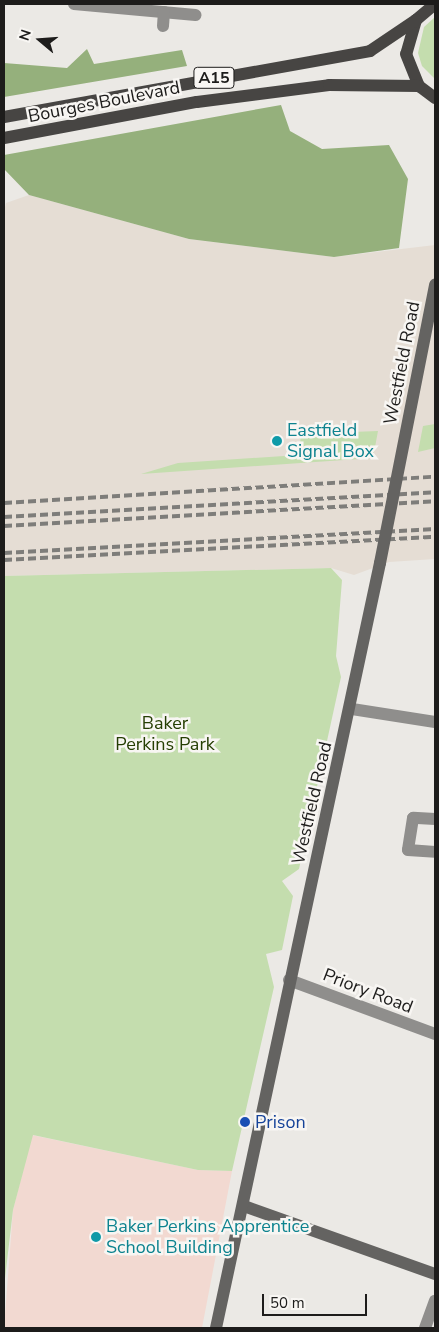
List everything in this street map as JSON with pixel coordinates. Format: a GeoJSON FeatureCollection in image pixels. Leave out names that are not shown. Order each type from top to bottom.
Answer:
{"type":"FeatureCollection","features":[{"type":"Feature","properties":{"kind":"main road","name":"A15"},"geometry":{"type":"LineString","coordinates":[[416,20],[435,4]]}},
{"type":"Feature","properties":{"kind":"main road"},"geometry":{"type":"LineString","coordinates":[[416,20],[406,54],[419,86],[435,99]]}},
{"type":"Feature","properties":{"kind":"main road","name":"Bourges Boulevard"},"geometry":{"type":"LineString","coordinates":[[4,117],[370,51],[416,20]]}},
{"type":"Feature","properties":{"kind":"main road","name":"Bourges Boulevard"},"geometry":{"type":"LineString","coordinates":[[4,138],[197,102],[329,85],[419,86]]}},
{"type":"Feature","properties":{"kind":"street"},"geometry":{"type":"LineString","coordinates":[[74,4],[196,15]]}},
{"type":"Feature","properties":{"kind":"street"},"geometry":{"type":"LineString","coordinates":[[162,26],[164,12]]}},
{"type":"Feature","properties":{"kind":"street","name":"Westfield Road"},"geometry":{"type":"LineString","coordinates":[[216,1328],[244,1206],[289,980],[352,709],[435,284]]}},
{"type":"Feature","properties":{"kind":"street"},"geometry":{"type":"LineString","coordinates":[[352,709],[435,722]]}},
{"type":"Feature","properties":{"kind":"street"},"geometry":{"type":"LineString","coordinates":[[435,819],[412,818],[408,850],[435,852]]}},
{"type":"Feature","properties":{"kind":"street","name":"Priory Road"},"geometry":{"type":"LineString","coordinates":[[289,980],[435,1034]]}},
{"type":"Feature","properties":{"kind":"street"},"geometry":{"type":"LineString","coordinates":[[244,1206],[435,1274]]}},
{"type":"Feature","properties":{"kind":"street"},"geometry":{"type":"LineString","coordinates":[[425,1328],[435,1301]]}},
{"type":"Feature","properties":{"kind":"shaded area"},"geometry":{"type":"Polygon","coordinates":[[[29,195],[189,239],[334,257],[435,245],[435,559],[389,562],[354,575],[331,568],[4,576],[4,211],[6,203],[29,195]]]}},
{"type":"Feature","properties":{"kind":"shaded area"},"geometry":{"type":"Polygon","coordinates":[[[32,1135],[198,1170],[232,1171],[202,1328],[4,1328],[13,1210],[32,1135]]]}},
{"type":"Feature","properties":{"kind":"green space"},"geometry":{"type":"Polygon","coordinates":[[[435,17],[435,79],[422,66],[418,53],[424,27],[435,17]]]}},
{"type":"Feature","properties":{"kind":"green space"},"geometry":{"type":"Polygon","coordinates":[[[87,49],[94,64],[182,50],[187,66],[4,97],[4,63],[67,68],[87,49]]]}},
{"type":"Feature","properties":{"kind":"green space"},"geometry":{"type":"Polygon","coordinates":[[[281,105],[290,131],[322,149],[389,145],[408,179],[399,248],[334,257],[189,239],[29,195],[4,169],[4,155],[281,105]]]}},
{"type":"Feature","properties":{"kind":"green space"},"geometry":{"type":"Polygon","coordinates":[[[435,424],[435,448],[418,452],[423,426],[435,424]]]}},
{"type":"Feature","properties":{"kind":"green space"},"geometry":{"type":"Polygon","coordinates":[[[378,431],[373,458],[141,474],[178,463],[299,455],[301,434],[378,431]]]}},
{"type":"Feature","properties":{"kind":"green space","name":"Baker Perkins Park"},"geometry":{"type":"Polygon","coordinates":[[[331,568],[342,580],[336,656],[341,677],[299,869],[282,881],[293,896],[282,950],[266,954],[274,987],[232,1171],[198,1170],[33,1135],[13,1210],[4,1287],[4,576],[331,568]]]}},
{"type":"Feature","properties":{"kind":"railway"},"geometry":{"type":"LineString","coordinates":[[4,503],[435,477]]}},
{"type":"Feature","properties":{"kind":"railway"},"geometry":{"type":"LineString","coordinates":[[4,517],[435,492]]}},
{"type":"Feature","properties":{"kind":"railway"},"geometry":{"type":"LineString","coordinates":[[4,526],[435,501]]}},
{"type":"Feature","properties":{"kind":"railway"},"geometry":{"type":"LineString","coordinates":[[4,553],[435,529]]}},
{"type":"Feature","properties":{"kind":"railway"},"geometry":{"type":"LineString","coordinates":[[4,560],[435,537]]}},
{"type":"Feature","properties":{"kind":"place","name":"Eastfield Signal Box"},"geometry":{"type":"Point","coordinates":[277,441]}},
{"type":"Feature","properties":{"kind":"place","name":"Prison"},"geometry":{"type":"Point","coordinates":[245,1122]}},
{"type":"Feature","properties":{"kind":"place","name":"Baker Perkins Apprentice School Building"},"geometry":{"type":"Point","coordinates":[96,1237]}}]}
